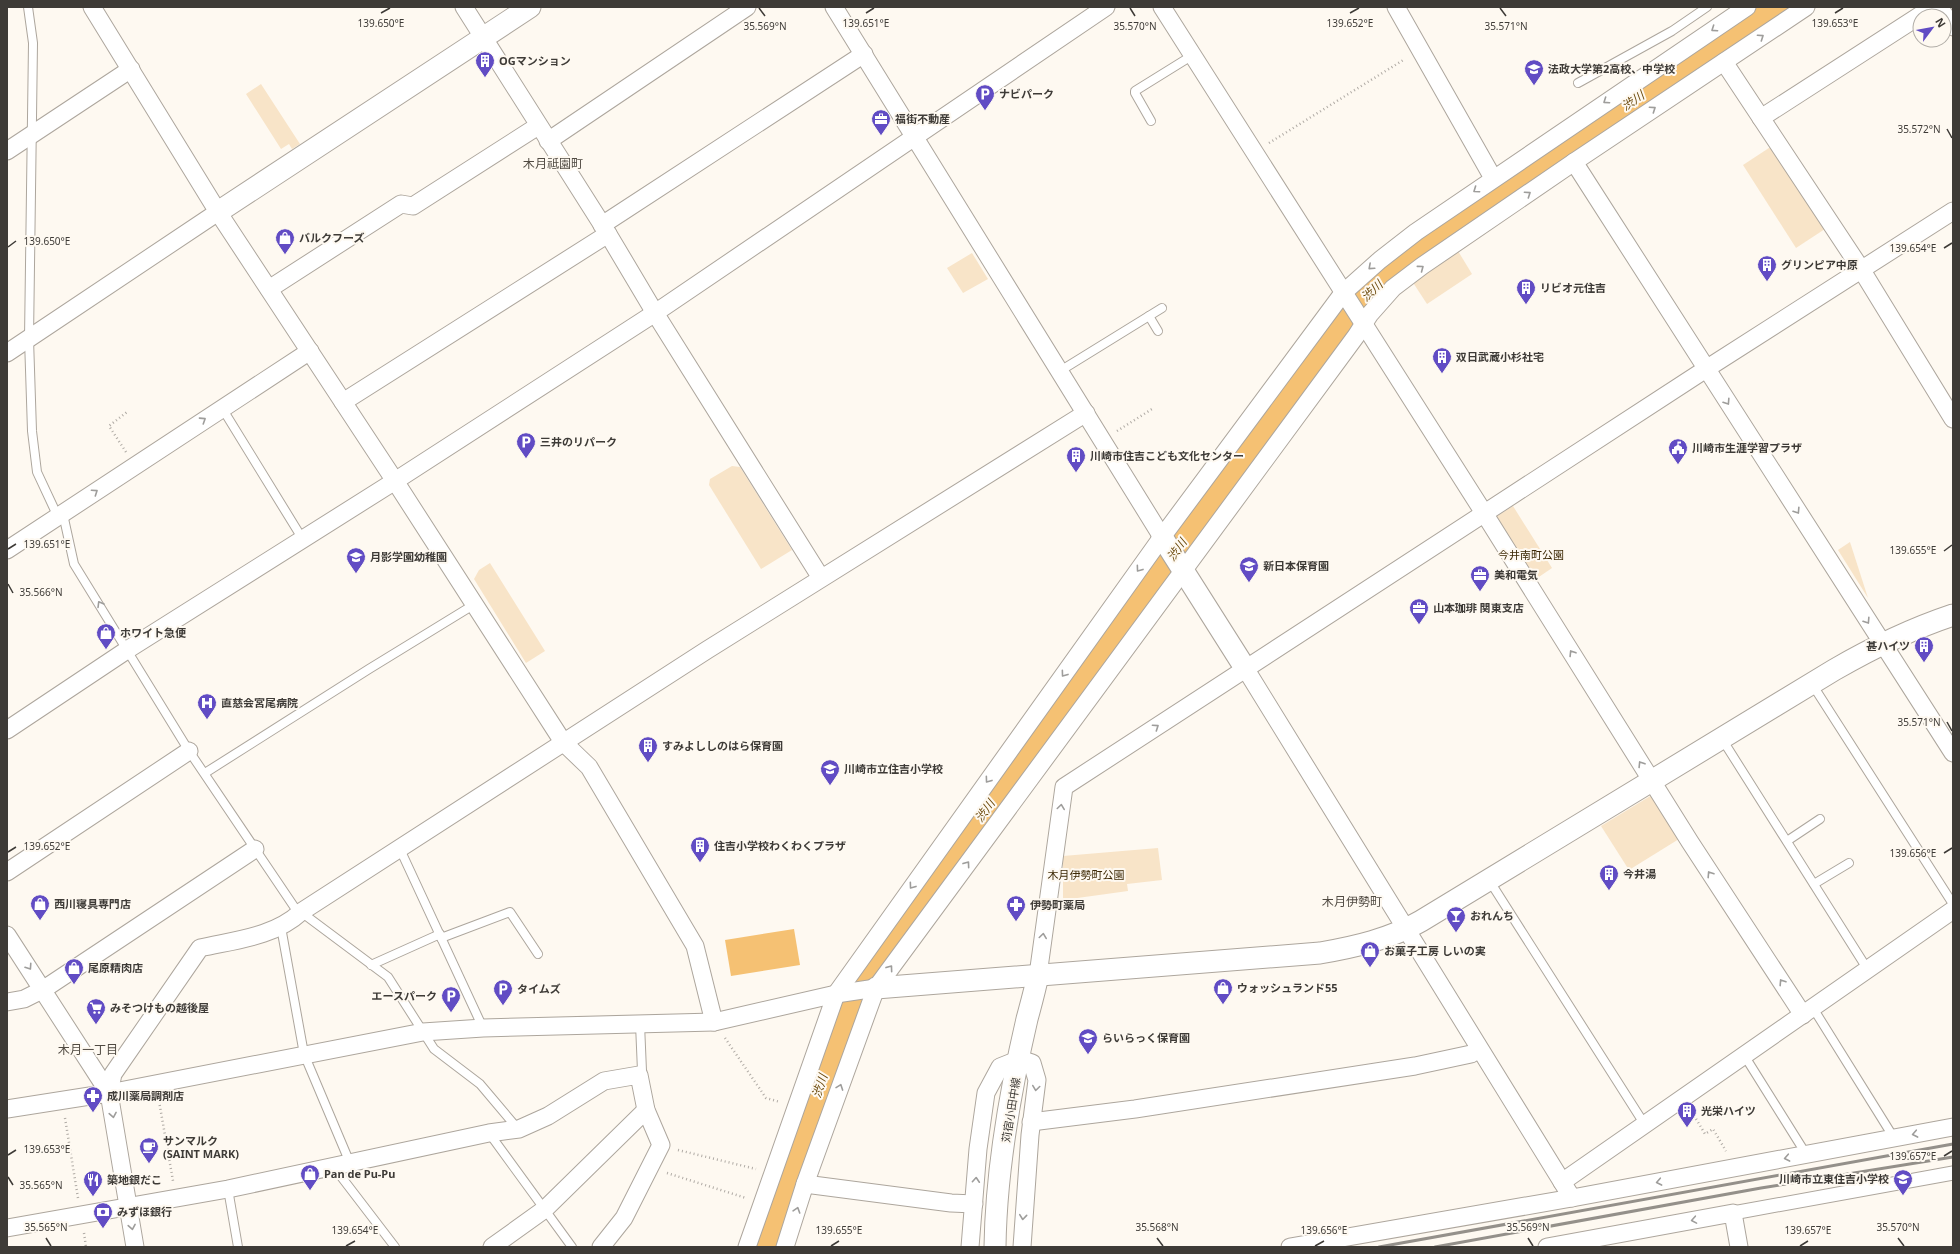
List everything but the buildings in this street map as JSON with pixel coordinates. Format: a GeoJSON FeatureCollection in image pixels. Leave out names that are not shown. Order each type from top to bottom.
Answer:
{"type":"FeatureCollection","features":[{"type":"Feature","properties":{"kind":"street"},"geometry":{"type":"LineString","coordinates":[[92,7],[218,212],[475,604],[562,742],[589,768],[695,946],[714,1022]]}},
{"type":"Feature","properties":{"kind":"street"},"geometry":{"type":"LineString","coordinates":[[464,7],[538,126],[605,229],[655,313],[821,578]]}},
{"type":"Feature","properties":{"kind":"street"},"geometry":{"type":"LineString","coordinates":[[7,353],[530,7]]}},
{"type":"Feature","properties":{"kind":"street"},"geometry":{"type":"LineString","coordinates":[[548,141],[747,7]]}},
{"type":"Feature","properties":{"kind":"street"},"geometry":{"type":"LineString","coordinates":[[834,7],[1407,929],[1479,1049],[1572,1198]]}},
{"type":"Feature","properties":{"kind":"street"},"geometry":{"type":"LineString","coordinates":[[7,730],[127,650],[302,538],[395,481],[655,313],[1106,7]]}},
{"type":"Feature","properties":{"kind":"street"},"geometry":{"type":"LineString","coordinates":[[1162,7],[1484,513],[1651,780],[1808,1011]]}},
{"type":"Feature","properties":{"kind":"street"},"geometry":{"type":"LineString","coordinates":[[1396,7],[1493,178]]}},
{"type":"Feature","properties":{"kind":"street"},"geometry":{"type":"LineString","coordinates":[[747,1247],[836,994],[1162,537],[1343,293],[1410,236],[1493,178],[1747,7]]}},
{"type":"Feature","properties":{"kind":"street"},"geometry":{"type":"LineString","coordinates":[[785,1247],[805,1184],[876,988],[1356,336],[1363,324],[1393,288],[1422,266],[1574,162],[1806,7]]}},
{"type":"Feature","properties":{"kind":"street"},"geometry":{"type":"LineString","coordinates":[[1761,118],[1933,7]]}},
{"type":"Feature","properties":{"kind":"street"},"geometry":{"type":"LineString","coordinates":[[1939,7],[1953,27]]}},
{"type":"Feature","properties":{"kind":"street"},"geometry":{"type":"LineString","coordinates":[[343,402],[605,229],[864,54]]}},
{"type":"Feature","properties":{"kind":"street"},"geometry":{"type":"LineString","coordinates":[[1724,62],[1861,269],[1953,419]]}},
{"type":"Feature","properties":{"kind":"street"},"geometry":{"type":"LineString","coordinates":[[7,151],[131,69]]}},
{"type":"Feature","properties":{"kind":"street"},"geometry":{"type":"LineString","coordinates":[[269,289],[401,204],[413,206],[538,126]]}},
{"type":"Feature","properties":{"kind":"street"},"geometry":{"type":"LineString","coordinates":[[1574,162],[1953,753]]}},
{"type":"Feature","properties":{"kind":"street"},"geometry":{"type":"LineString","coordinates":[[1038,975],[1064,787],[1706,369],[1953,211]]}},
{"type":"Feature","properties":{"kind":"street"},"geometry":{"type":"LineString","coordinates":[[7,550],[134,465],[310,351]]}},
{"type":"Feature","properties":{"kind":"street"},"geometry":{"type":"LineString","coordinates":[[135,1247],[109,1092],[113,1074],[200,948],[257,935],[281,927],[399,847],[562,742],[821,578],[1086,414]]}},
{"type":"Feature","properties":{"kind":"street"},"geometry":{"type":"LineString","coordinates":[[7,1109],[109,1092],[424,1032],[484,1028],[714,1022],[836,994],[876,988],[1320,953],[1361,946],[1407,929],[1812,683],[1882,643],[1924,625],[1953,615]]}},
{"type":"Feature","properties":{"kind":"street"},"geometry":{"type":"LineString","coordinates":[[7,872],[189,751]]}},
{"type":"Feature","properties":{"kind":"street"},"geometry":{"type":"LineString","coordinates":[[7,1002],[24,999],[44,989],[255,849]]}},
{"type":"Feature","properties":{"kind":"street"},"geometry":{"type":"LineString","coordinates":[[1562,1182],[1953,910]]}},
{"type":"Feature","properties":{"kind":"street"},"geometry":{"type":"LineString","coordinates":[[7,934],[44,989],[109,1092]]}},
{"type":"Feature","properties":{"kind":"street","name":"苅宿小田中線"},"geometry":{"type":"LineString","coordinates":[[995,1247],[996,1216],[1002,1164],[1020,1058],[1038,975]]}},
{"type":"Feature","properties":{"kind":"street"},"geometry":{"type":"LineString","coordinates":[[1031,1122],[1135,1109],[1415,1066],[1472,1054],[1479,1049]]}},
{"type":"Feature","properties":{"kind":"street"},"geometry":{"type":"LineString","coordinates":[[970,1247],[978,1149],[986,1093],[1000,1067],[1020,1058],[1032,1063],[1037,1080],[1031,1122],[1022,1247]]}},
{"type":"Feature","properties":{"kind":"street"},"geometry":{"type":"LineString","coordinates":[[7,1228],[228,1189],[489,1133],[519,1129],[548,1116],[604,1081],[639,1075],[646,1110],[661,1145],[624,1218],[601,1247]]}},
{"type":"Feature","properties":{"kind":"street"},"geometry":{"type":"LineString","coordinates":[[492,1247],[546,1209],[646,1110]]}},
{"type":"Feature","properties":{"kind":"street"},"geometry":{"type":"LineString","coordinates":[[1290,1247],[1572,1198],[1953,1127]]}},
{"type":"Feature","properties":{"kind":"street"},"geometry":{"type":"LineString","coordinates":[[1547,1247],[1953,1173]]}},
{"type":"Feature","properties":{"kind":"street"},"geometry":{"type":"LineString","coordinates":[[805,1184],[951,1203],[974,1204]]}},
{"type":"Feature","properties":{"kind":"street"},"geometry":{"type":"LineString","coordinates":[[1732,1213],[1739,1247]]}},
{"type":"Feature","properties":{"kind":"lane"},"geometry":{"type":"LineString","coordinates":[[28,7],[33,43],[29,338],[32,431],[37,472],[61,515],[74,564],[189,751],[300,913],[388,977],[434,1049],[480,1084],[519,1129]]}},
{"type":"Feature","properties":{"kind":"lane"},"geometry":{"type":"LineString","coordinates":[[1578,83],[1672,31],[1707,7]]}},
{"type":"Feature","properties":{"kind":"lane"},"geometry":{"type":"LineString","coordinates":[[1152,121],[1135,93],[1135,90],[1192,55]]}},
{"type":"Feature","properties":{"kind":"lane"},"geometry":{"type":"LineString","coordinates":[[1060,371],[1162,308]]}},
{"type":"Feature","properties":{"kind":"lane"},"geometry":{"type":"LineString","coordinates":[[1149,316],[1158,331]]}},
{"type":"Feature","properties":{"kind":"lane"},"geometry":{"type":"LineString","coordinates":[[222,408],[302,538]]}},
{"type":"Feature","properties":{"kind":"lane"},"geometry":{"type":"LineString","coordinates":[[205,773],[475,604]]}},
{"type":"Feature","properties":{"kind":"lane"},"geometry":{"type":"LineString","coordinates":[[1812,683],[1953,904]]}},
{"type":"Feature","properties":{"kind":"lane"},"geometry":{"type":"LineString","coordinates":[[1722,738],[1868,970]]}},
{"type":"Feature","properties":{"kind":"lane"},"geometry":{"type":"LineString","coordinates":[[1787,841],[1820,820]]}},
{"type":"Feature","properties":{"kind":"lane"},"geometry":{"type":"LineString","coordinates":[[399,847],[484,1028]]}},
{"type":"Feature","properties":{"kind":"lane"},"geometry":{"type":"LineString","coordinates":[[1814,884],[1849,863]]}},
{"type":"Feature","properties":{"kind":"lane"},"geometry":{"type":"LineString","coordinates":[[1489,880],[1645,1125]]}},
{"type":"Feature","properties":{"kind":"lane"},"geometry":{"type":"LineString","coordinates":[[371,965],[441,936],[510,912],[538,954]]}},
{"type":"Feature","properties":{"kind":"lane"},"geometry":{"type":"LineString","coordinates":[[281,927],[304,1054],[350,1163]]}},
{"type":"Feature","properties":{"kind":"lane"},"geometry":{"type":"LineString","coordinates":[[1808,1011],[1894,1138]]}},
{"type":"Feature","properties":{"kind":"lane"},"geometry":{"type":"LineString","coordinates":[[639,1075],[642,1071],[640,1024]]}},
{"type":"Feature","properties":{"kind":"lane"},"geometry":{"type":"LineString","coordinates":[[1744,1055],[1806,1154]]}},
{"type":"Feature","properties":{"kind":"lane"},"geometry":{"type":"LineString","coordinates":[[489,1133],[546,1209],[572,1247]]}},
{"type":"Feature","properties":{"kind":"lane"},"geometry":{"type":"LineString","coordinates":[[333,1166],[395,1247]]}},
{"type":"Feature","properties":{"kind":"lane"},"geometry":{"type":"LineString","coordinates":[[228,1189],[238,1247]]}},
{"type":"Feature","properties":{"kind":"path"},"geometry":{"type":"LineString","coordinates":[[1254,152],[1420,49]]}},
{"type":"Feature","properties":{"kind":"path"},"geometry":{"type":"LineString","coordinates":[[1102,440],[1152,408]]}},
{"type":"Feature","properties":{"kind":"path"},"geometry":{"type":"LineString","coordinates":[[127,412],[109,426],[134,465]]}},
{"type":"Feature","properties":{"kind":"path"},"geometry":{"type":"LineString","coordinates":[[714,1022],[766,1098],[795,1107]]}},
{"type":"Feature","properties":{"kind":"path"},"geometry":{"type":"LineString","coordinates":[[156,1083],[176,1198]]}},
{"type":"Feature","properties":{"kind":"path"},"geometry":{"type":"LineString","coordinates":[[1683,1098],[1705,1134],[1713,1129],[1736,1167]]}},
{"type":"Feature","properties":{"kind":"path"},"geometry":{"type":"LineString","coordinates":[[62,1100],[86,1247]]}},
{"type":"Feature","properties":{"kind":"path"},"geometry":{"type":"LineString","coordinates":[[661,1145],[772,1173]]}},
{"type":"Feature","properties":{"kind":"path"},"geometry":{"type":"LineString","coordinates":[[650,1168],[762,1203]]}},
{"type":"Feature","properties":{"kind":"green space"},"geometry":{"type":"Polygon","coordinates":[[[261,84],[300,144],[292,149],[289,144],[281,149],[246,94],[261,84]]]}},
{"type":"Feature","properties":{"kind":"green space"},"geometry":{"type":"Polygon","coordinates":[[[1775,144],[1828,227],[1796,248],[1743,165],[1775,144]]]}},
{"type":"Feature","properties":{"kind":"green space"},"geometry":{"type":"Polygon","coordinates":[[[1458,251],[1472,274],[1427,304],[1412,281],[1458,251]]]}},
{"type":"Feature","properties":{"kind":"green space"},"geometry":{"type":"Polygon","coordinates":[[[972,253],[988,279],[963,293],[947,268],[972,253]]]}},
{"type":"Feature","properties":{"kind":"green space"},"geometry":{"type":"Polygon","coordinates":[[[732,466],[740,467],[792,550],[761,569],[709,485],[710,479],[732,466]]]}},
{"type":"Feature","properties":{"kind":"green space","name":"今井南町公園"},"geometry":{"type":"Polygon","coordinates":[[[1513,506],[1552,568],[1533,581],[1494,518],[1513,506]]]}},
{"type":"Feature","properties":{"kind":"green space"},"geometry":{"type":"Polygon","coordinates":[[[1850,542],[1868,598],[1838,550],[1850,542]]]}},
{"type":"Feature","properties":{"kind":"green space"},"geometry":{"type":"Polygon","coordinates":[[[490,563],[545,651],[526,663],[474,579],[479,570],[490,563]]]}},
{"type":"Feature","properties":{"kind":"green space"},"geometry":{"type":"Polygon","coordinates":[[[1652,795],[1679,839],[1629,870],[1601,826],[1652,795]]]}},
{"type":"Feature","properties":{"kind":"green space","name":"木月伊勢町公園"},"geometry":{"type":"Polygon","coordinates":[[[1158,848],[1162,880],[1127,884],[1128,891],[1063,900],[1063,856],[1158,848]]]}},
{"type":"Feature","properties":{"kind":"shaded area"},"geometry":{"type":"Polygon","coordinates":[[[794,929],[800,965],[731,976],[725,940],[794,929]]]}},
{"type":"Feature","properties":{"kind":"waterway","name":"渋川"},"geometry":{"type":"LineString","coordinates":[[769,1247],[848,1001],[857,985],[1172,553],[1355,307],[1423,243],[1773,7]]}},
{"type":"Feature","properties":{"kind":"railway"},"geometry":{"type":"LineString","coordinates":[[1379,1247],[1953,1144]]}},
{"type":"Feature","properties":{"kind":"railway"},"geometry":{"type":"LineString","coordinates":[[1435,1247],[1761,1188],[1953,1157]]}},
{"type":"Feature","properties":{"kind":"place","name":"OGマンション"},"geometry":{"type":"Point","coordinates":[485,78]}},
{"type":"Feature","properties":{"kind":"place","name":"法政大学第2高校、中学校"},"geometry":{"type":"Point","coordinates":[1534,86]}},
{"type":"Feature","properties":{"kind":"place","name":"ナビパーク"},"geometry":{"type":"Point","coordinates":[985,111]}},
{"type":"Feature","properties":{"kind":"place","name":"福街不動産"},"geometry":{"type":"Point","coordinates":[881,136]}},
{"type":"Feature","properties":{"kind":"place","name":"バルクフーズ"},"geometry":{"type":"Point","coordinates":[285,255]}},
{"type":"Feature","properties":{"kind":"place","name":"グリンピア中原"},"geometry":{"type":"Point","coordinates":[1767,282]}},
{"type":"Feature","properties":{"kind":"place","name":"リビオ元住吉"},"geometry":{"type":"Point","coordinates":[1526,305]}},
{"type":"Feature","properties":{"kind":"place","name":"双日武蔵小杉社宅"},"geometry":{"type":"Point","coordinates":[1442,374]}},
{"type":"Feature","properties":{"kind":"place","name":"三井のリパーク"},"geometry":{"type":"Point","coordinates":[526,459]}},
{"type":"Feature","properties":{"kind":"place","name":"川崎市生涯学習プラザ"},"geometry":{"type":"Point","coordinates":[1678,465]}},
{"type":"Feature","properties":{"kind":"place","name":"川崎市住吉こども文化センター"},"geometry":{"type":"Point","coordinates":[1076,473]}},
{"type":"Feature","properties":{"kind":"place","name":"月影学園幼稚園"},"geometry":{"type":"Point","coordinates":[356,574]}},
{"type":"Feature","properties":{"kind":"place","name":"新日本保育園"},"geometry":{"type":"Point","coordinates":[1249,583]}},
{"type":"Feature","properties":{"kind":"place","name":"美和電気"},"geometry":{"type":"Point","coordinates":[1480,592]}},
{"type":"Feature","properties":{"kind":"place","name":"山本珈琲 関東支店"},"geometry":{"type":"Point","coordinates":[1419,625]}},
{"type":"Feature","properties":{"kind":"place","name":"ホワイト急便"},"geometry":{"type":"Point","coordinates":[106,650]}},
{"type":"Feature","properties":{"kind":"place","name":"甚ハイツ"},"geometry":{"type":"Point","coordinates":[1924,663]}},
{"type":"Feature","properties":{"kind":"place","name":"直慈会宮尾病院"},"geometry":{"type":"Point","coordinates":[207,720]}},
{"type":"Feature","properties":{"kind":"place","name":"すみよししのはら保育園"},"geometry":{"type":"Point","coordinates":[648,763]}},
{"type":"Feature","properties":{"kind":"place","name":"川崎市立住吉小学校"},"geometry":{"type":"Point","coordinates":[830,786]}},
{"type":"Feature","properties":{"kind":"place","name":"住吉小学校わくわくプラザ"},"geometry":{"type":"Point","coordinates":[700,863]}},
{"type":"Feature","properties":{"kind":"place","name":"今井湯"},"geometry":{"type":"Point","coordinates":[1609,891]}},
{"type":"Feature","properties":{"kind":"place","name":"西川寝具専門店"},"geometry":{"type":"Point","coordinates":[40,921]}},
{"type":"Feature","properties":{"kind":"place","name":"伊勢町薬局"},"geometry":{"type":"Point","coordinates":[1016,922]}},
{"type":"Feature","properties":{"kind":"place","name":"おれんち"},"geometry":{"type":"Point","coordinates":[1456,933]}},
{"type":"Feature","properties":{"kind":"place","name":"お菓子工房 しいの実"},"geometry":{"type":"Point","coordinates":[1370,968]}},
{"type":"Feature","properties":{"kind":"place","name":"尾原精肉店"},"geometry":{"type":"Point","coordinates":[74,985]}},
{"type":"Feature","properties":{"kind":"place","name":"ウォッシュランド55"},"geometry":{"type":"Point","coordinates":[1223,1005]}},
{"type":"Feature","properties":{"kind":"place","name":"タイムズ"},"geometry":{"type":"Point","coordinates":[503,1006]}},
{"type":"Feature","properties":{"kind":"place","name":"エースパーク"},"geometry":{"type":"Point","coordinates":[451,1013]}},
{"type":"Feature","properties":{"kind":"place","name":"みそつけもの越後屋"},"geometry":{"type":"Point","coordinates":[96,1025]}},
{"type":"Feature","properties":{"kind":"place","name":"らいらっく保育園"},"geometry":{"type":"Point","coordinates":[1088,1055]}},
{"type":"Feature","properties":{"kind":"place","name":"成川薬局調剤店"},"geometry":{"type":"Point","coordinates":[93,1113]}},
{"type":"Feature","properties":{"kind":"place","name":"光栄ハイツ"},"geometry":{"type":"Point","coordinates":[1687,1128]}},
{"type":"Feature","properties":{"kind":"place","name":"サンマルク (SAINT MARK)"},"geometry":{"type":"Point","coordinates":[149,1164]}},
{"type":"Feature","properties":{"kind":"place","name":"Pan de Pu-Pu"},"geometry":{"type":"Point","coordinates":[310,1191]}},
{"type":"Feature","properties":{"kind":"place","name":"川崎市立東住吉小学校"},"geometry":{"type":"Point","coordinates":[1903,1196]}},
{"type":"Feature","properties":{"kind":"place","name":"築地銀だこ"},"geometry":{"type":"Point","coordinates":[93,1197]}},
{"type":"Feature","properties":{"kind":"place","name":"みずほ銀行"},"geometry":{"type":"Point","coordinates":[103,1229]}},
{"type":"Feature","properties":{"kind":"district","name":"木月祗園町"},"geometry":{"type":"Point","coordinates":[553,164]}},
{"type":"Feature","properties":{"kind":"district","name":"木月伊勢町"},"geometry":{"type":"Point","coordinates":[1352,902]}},
{"type":"Feature","properties":{"kind":"district","name":"木月一丁目"},"geometry":{"type":"Point","coordinates":[88,1050]}}]}
